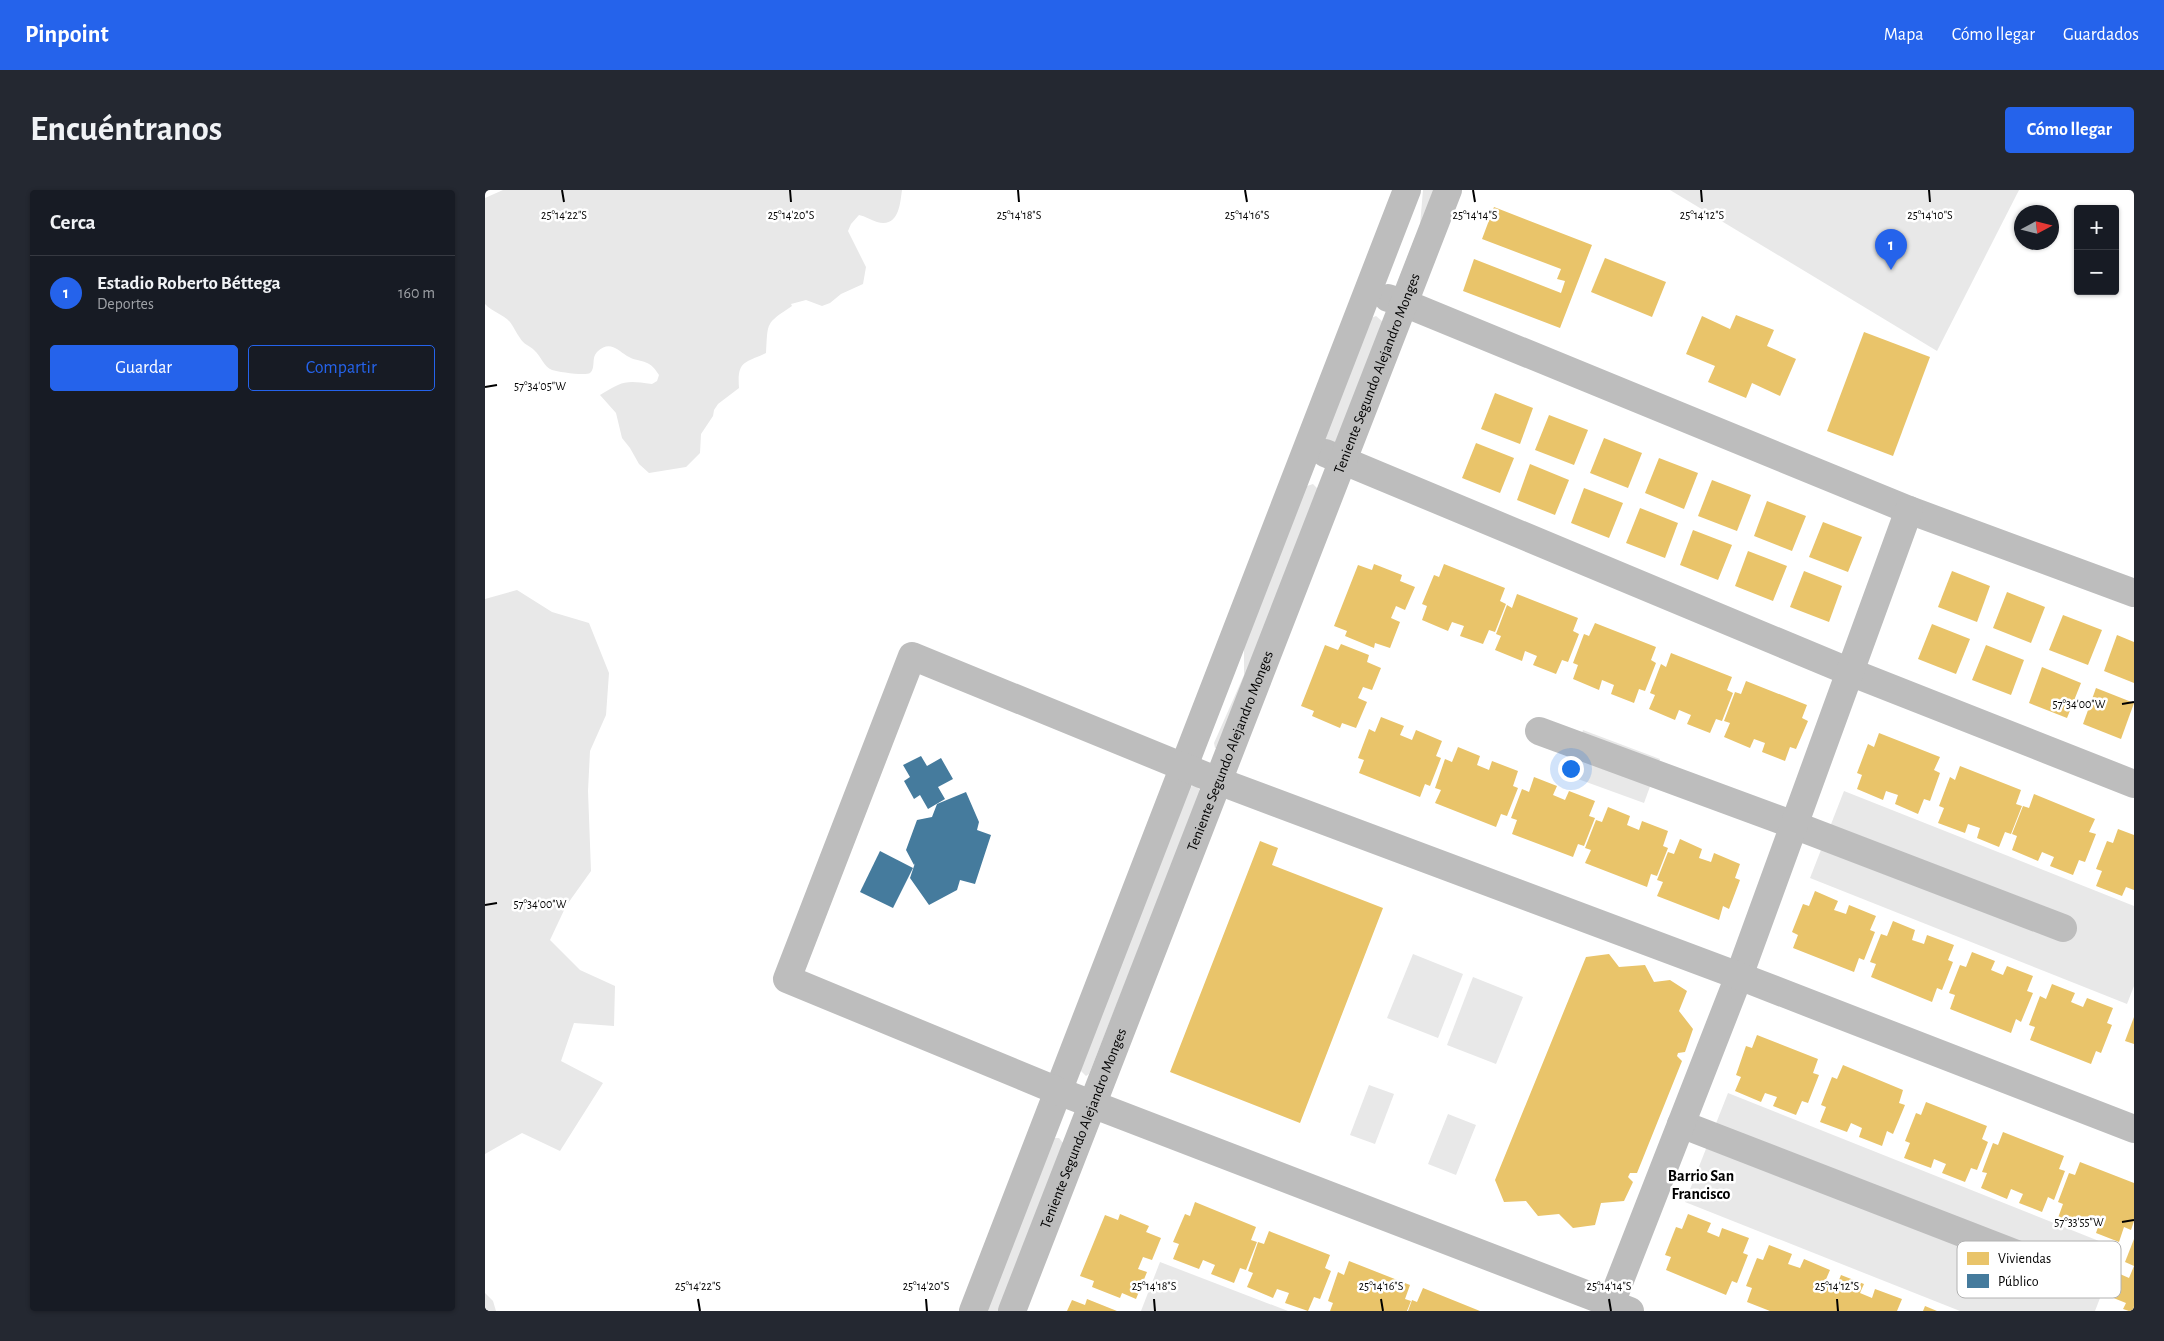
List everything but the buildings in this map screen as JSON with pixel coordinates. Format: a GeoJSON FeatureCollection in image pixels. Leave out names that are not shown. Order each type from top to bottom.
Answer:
{"type":"FeatureCollection","features":[{"type":"Feature","properties":{"kind":"street"},"geometry":{"type":"LineString","coordinates":[[973,1311],[1407,190]]}},
{"type":"Feature","properties":{"kind":"street","name":"Teniente Segundo Alejandro Monges"},"geometry":{"type":"LineString","coordinates":[[1012,1311],[1448,190]]}},
{"type":"Feature","properties":{"kind":"street"},"geometry":{"type":"LineString","coordinates":[[1367,292],[1404,303],[1909,510],[2134,592]]}},
{"type":"Feature","properties":{"kind":"street"},"geometry":{"type":"LineString","coordinates":[[1307,446],[1851,672],[2134,784]]}},
{"type":"Feature","properties":{"kind":"street"},"geometry":{"type":"LineString","coordinates":[[1909,510],[1739,976],[1681,1124],[1616,1309],[1092,1105],[787,979],[912,656],[1218,781],[1739,976],[2134,1129]]}},
{"type":"Feature","properties":{"kind":"street"},"geometry":{"type":"LineString","coordinates":[[1539,731],[1794,825],[2063,928]]}},
{"type":"Feature","properties":{"kind":"street"},"geometry":{"type":"LineString","coordinates":[[1681,1124],[1983,1241]]}},
{"type":"Feature","properties":{"kind":"shaded area"},"geometry":{"type":"Polygon","coordinates":[[[503,190],[902,190],[899,208],[890,222],[877,222],[859,215],[848,231],[866,267],[863,284],[841,294],[830,303],[822,306],[806,300],[791,304],[792,306],[772,321],[768,329],[766,353],[743,364],[739,373],[739,388],[718,404],[714,410],[713,416],[701,434],[700,453],[686,467],[649,473],[639,464],[622,438],[616,413],[600,395],[625,383],[652,384],[657,381],[659,375],[655,369],[648,363],[627,356],[610,346],[602,348],[595,354],[593,368],[590,373],[578,374],[552,370],[534,350],[521,340],[510,322],[485,304],[485,198],[503,190]]]}},
{"type":"Feature","properties":{"kind":"shaded area"},"geometry":{"type":"Polygon","coordinates":[[[1423,190],[1437,190],[1396,286],[1420,225],[1423,190]]]}},
{"type":"Feature","properties":{"kind":"shaded area"},"geometry":{"type":"Polygon","coordinates":[[[1670,190],[2019,190],[1937,351],[1670,190]]]}},
{"type":"Feature","properties":{"kind":"shaded area"},"geometry":{"type":"Polygon","coordinates":[[[1376,316],[1383,322],[1337,443],[1327,445],[1324,438],[1371,318],[1376,316]]]}},
{"type":"Feature","properties":{"kind":"shaded area"},"geometry":{"type":"Polygon","coordinates":[[[1313,484],[1318,489],[1217,748],[1215,748],[1214,743],[1244,675],[1244,648],[1304,487],[1313,484]]]}},
{"type":"Feature","properties":{"kind":"shaded area"},"geometry":{"type":"Polygon","coordinates":[[[517,590],[552,612],[589,623],[609,673],[606,715],[590,751],[588,791],[591,871],[566,906],[550,940],[580,970],[615,986],[614,1026],[574,1023],[561,1061],[603,1083],[560,1151],[522,1133],[485,1154],[485,599],[517,590]]]}},
{"type":"Feature","properties":{"kind":"shaded area"},"geometry":{"type":"Polygon","coordinates":[[[1583,730],[1660,759],[1644,803],[1567,775],[1583,730]]]}},
{"type":"Feature","properties":{"kind":"shaded area"},"geometry":{"type":"Polygon","coordinates":[[[1195,785],[1200,790],[1200,794],[1089,1074],[1086,1076],[1080,1070],[1188,788],[1195,785]]]}},
{"type":"Feature","properties":{"kind":"shaded area"},"geometry":{"type":"Polygon","coordinates":[[[1844,791],[2134,906],[2134,986],[2127,1004],[1810,878],[1844,791]]]}},
{"type":"Feature","properties":{"kind":"shaded area"},"geometry":{"type":"Polygon","coordinates":[[[1413,954],[1463,974],[1438,1038],[1387,1018],[1413,954]]]}},
{"type":"Feature","properties":{"kind":"shaded area"},"geometry":{"type":"Polygon","coordinates":[[[1473,977],[1523,997],[1496,1064],[1447,1045],[1473,977]]]}},
{"type":"Feature","properties":{"kind":"shaded area"},"geometry":{"type":"Polygon","coordinates":[[[1369,1085],[1394,1094],[1375,1144],[1350,1135],[1369,1085]]]}},
{"type":"Feature","properties":{"kind":"shaded area"},"geometry":{"type":"Polygon","coordinates":[[[1728,1093],[2099,1241],[1957,1241],[1957,1298],[2100,1298],[2095,1311],[1960,1311],[1685,1202],[1728,1093]]]}},
{"type":"Feature","properties":{"kind":"shaded area"},"geometry":{"type":"Polygon","coordinates":[[[1448,1114],[1476,1125],[1456,1175],[1428,1164],[1448,1114]]]}},
{"type":"Feature","properties":{"kind":"shaded area"},"geometry":{"type":"Polygon","coordinates":[[[1054,1138],[1059,1138],[1063,1143],[999,1311],[986,1311],[1054,1138]]]}},
{"type":"Feature","properties":{"kind":"shaded area"},"geometry":{"type":"Polygon","coordinates":[[[1160,1262],[1288,1311],[1141,1311],[1160,1262]]]}},
{"type":"Feature","properties":{"kind":"shaded area"},"geometry":{"type":"Polygon","coordinates":[[[485,1293],[493,1301],[496,1311],[485,1311],[485,1293]]]}},
{"type":"Feature","properties":{"kind":"place","name":"Estadio Roberto Béttega"},"geometry":{"type":"Point","coordinates":[1891,270]}},
{"type":"Feature","properties":{"kind":"district","name":"Barrio San Francisco"},"geometry":{"type":"Point","coordinates":[1701,1184]}}]}
